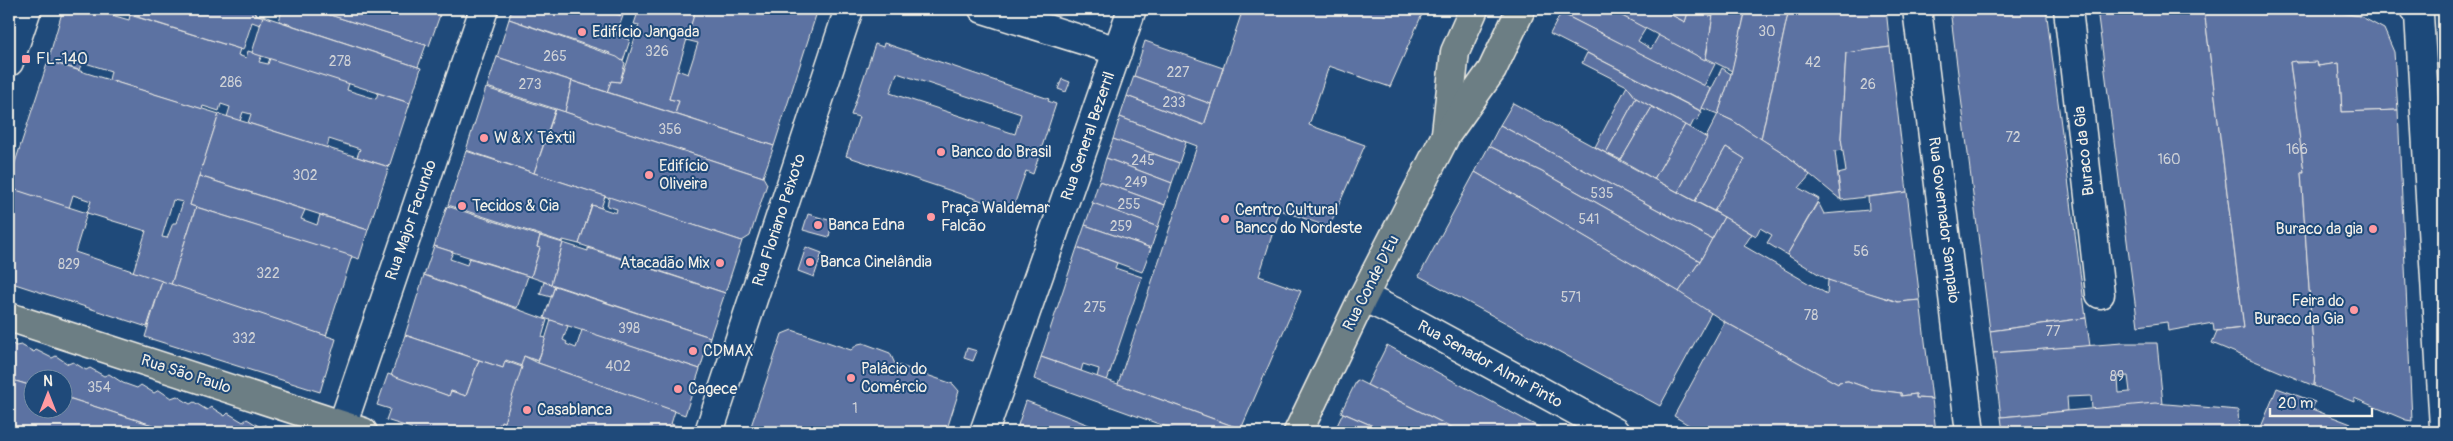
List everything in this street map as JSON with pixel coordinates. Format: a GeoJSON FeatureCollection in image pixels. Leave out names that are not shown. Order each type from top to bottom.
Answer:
{"type":"FeatureCollection","features":[{"type":"Feature","properties":{"kind":"main road","name":"Rua Conde D'Eu"},"geometry":{"type":"LineString","coordinates":[[1446,135],[1455,52],[1474,9]]}},
{"type":"Feature","properties":{"kind":"main road","name":"Rua Conde D'Eu"},"geometry":{"type":"LineString","coordinates":[[1298,432],[1363,297],[1446,135],[1492,70],[1521,9]]}},
{"type":"Feature","properties":{"kind":"main road","name":"Rua São Paulo"},"geometry":{"type":"LineString","coordinates":[[9,317],[348,430]]}},
{"type":"Feature","properties":{"kind":"street"},"geometry":{"type":"LineString","coordinates":[[9,62],[27,9]]}},
{"type":"Feature","properties":{"kind":"street","name":"Rua Major Facundo"},"geometry":{"type":"LineString","coordinates":[[348,430],[484,9]]}},
{"type":"Feature","properties":{"kind":"street","name":"Rua Floriano Peixoto"},"geometry":{"type":"LineString","coordinates":[[709,432],[849,9]]}},
{"type":"Feature","properties":{"kind":"street"},"geometry":{"type":"LineString","coordinates":[[983,9],[1118,51]]}},
{"type":"Feature","properties":{"kind":"street","name":"Rua General Bezerril"},"geometry":{"type":"LineString","coordinates":[[984,432],[1132,9]]}},
{"type":"Feature","properties":{"kind":"street","name":"Rua Governador Sampaio"},"geometry":{"type":"LineString","coordinates":[[1917,9],[1970,432]]}},
{"type":"Feature","properties":{"kind":"street","name":"Buraco da Gia"},"geometry":{"type":"LineString","coordinates":[[2068,9],[2100,294]]}},
{"type":"Feature","properties":{"kind":"street"},"geometry":{"type":"LineString","coordinates":[[2415,9],[2419,14],[2444,427]]}},
{"type":"Feature","properties":{"kind":"street","name":"Rua Senador Almir Pinto"},"geometry":{"type":"LineString","coordinates":[[1363,297],[1400,314],[1615,432]]}},
{"type":"Feature","properties":{"kind":"building"},"geometry":{"type":"Polygon","coordinates":[[[63,9],[99,9],[98,11],[129,20],[130,15],[240,49],[238,55],[246,58],[248,51],[262,55],[259,62],[268,64],[270,58],[349,83],[347,90],[376,99],[378,93],[410,103],[389,167],[357,157],[360,149],[329,139],[327,148],[248,123],[251,114],[243,112],[240,121],[227,117],[230,107],[221,104],[219,111],[203,106],[202,109],[109,80],[111,71],[82,62],[79,70],[48,61],[63,9]]]}},
{"type":"Feature","properties":{"kind":"building"},"geometry":{"type":"Polygon","coordinates":[[[112,9],[256,9],[254,13],[263,17],[260,25],[252,22],[243,50],[112,9]]]}},
{"type":"Feature","properties":{"kind":"building"},"geometry":{"type":"Polygon","coordinates":[[[277,9],[311,9],[426,45],[418,67],[279,21],[282,11],[277,9]]]}},
{"type":"Feature","properties":{"kind":"building"},"geometry":{"type":"Polygon","coordinates":[[[311,9],[421,9],[440,15],[429,46],[311,9]]]}},
{"type":"Feature","properties":{"kind":"building","name":"Edifício Jangada"},"geometry":{"type":"Polygon","coordinates":[[[512,9],[599,9],[623,16],[616,35],[630,40],[623,61],[609,55],[610,53],[509,19],[512,9]]]}},
{"type":"Feature","properties":{"kind":"building"},"geometry":{"type":"Polygon","coordinates":[[[639,9],[696,9],[669,99],[679,101],[675,114],[607,92],[611,81],[620,82],[639,25],[634,24],[639,9]]]}},
{"type":"Feature","properties":{"kind":"building"},"geometry":{"type":"Polygon","coordinates":[[[696,9],[818,9],[774,146],[675,114],[679,101],[669,99],[677,70],[688,74],[698,43],[686,40],[696,9]]]}},
{"type":"Feature","properties":{"kind":"building","name":"Centro Cultural Banco do Nordeste"},"geometry":{"type":"Polygon","coordinates":[[[1243,9],[1415,9],[1423,12],[1390,87],[1329,66],[1309,125],[1365,145],[1329,227],[1280,210],[1259,276],[1301,291],[1241,429],[1118,384],[1197,146],[1120,117],[1127,96],[1204,125],[1243,9]]]}},
{"type":"Feature","properties":{"kind":"building"},"geometry":{"type":"Polygon","coordinates":[[[1564,9],[1609,9],[1646,28],[1638,41],[1651,49],[1659,35],[1715,64],[1704,86],[1561,13],[1564,9]]]}},
{"type":"Feature","properties":{"kind":"building"},"geometry":{"type":"Polygon","coordinates":[[[1609,9],[1660,9],[1685,22],[1689,9],[1713,17],[1705,60],[1609,9]]]}},
{"type":"Feature","properties":{"kind":"building"},"geometry":{"type":"Polygon","coordinates":[[[1660,9],[1689,9],[1685,22],[1660,9]]]}},
{"type":"Feature","properties":{"kind":"building"},"geometry":{"type":"Polygon","coordinates":[[[1689,9],[1714,9],[1713,17],[1689,9]]]}},
{"type":"Feature","properties":{"kind":"building"},"geometry":{"type":"Polygon","coordinates":[[[1714,9],[1746,9],[1732,71],[1706,58],[1714,9]]]}},
{"type":"Feature","properties":{"kind":"building"},"geometry":{"type":"Polygon","coordinates":[[[1746,9],[1789,9],[1761,139],[1718,114],[1731,74],[1746,9]]]}},
{"type":"Feature","properties":{"kind":"building"},"geometry":{"type":"Polygon","coordinates":[[[1789,9],[1886,9],[1890,47],[1846,53],[1841,138],[1843,150],[1835,151],[1841,200],[1785,154],[1761,139],[1789,9]]]}},
{"type":"Feature","properties":{"kind":"building"},"geometry":{"type":"Polygon","coordinates":[[[1950,9],[2046,9],[2086,318],[1990,331],[1950,9]]]}},
{"type":"Feature","properties":{"kind":"building"},"geometry":{"type":"Polygon","coordinates":[[[2097,9],[2204,9],[2244,328],[2214,331],[2213,323],[2168,331],[2167,322],[2138,326],[2097,9]]]}},
{"type":"Feature","properties":{"kind":"building"},"geometry":{"type":"Polygon","coordinates":[[[2204,9],[2317,9],[2360,16],[2384,29],[2394,52],[2398,110],[2342,112],[2339,63],[2318,66],[2317,62],[2307,64],[2307,62],[2290,62],[2304,172],[2301,172],[2315,374],[2314,386],[2212,343],[2217,331],[2244,328],[2204,9]]]}},
{"type":"Feature","properties":{"kind":"building"},"geometry":{"type":"Polygon","coordinates":[[[1561,13],[1711,89],[1701,111],[1550,34],[1561,13]]]}},
{"type":"Feature","properties":{"kind":"building"},"geometry":{"type":"Polygon","coordinates":[[[263,16],[421,68],[410,103],[252,53],[263,16]]]}},
{"type":"Feature","properties":{"kind":"building"},"geometry":{"type":"Polygon","coordinates":[[[509,19],[617,57],[625,63],[620,82],[611,81],[607,92],[497,57],[509,19]]]}},
{"type":"Feature","properties":{"kind":"building"},"geometry":{"type":"Polygon","coordinates":[[[1145,41],[1223,68],[1211,104],[1134,76],[1145,41]]]}},
{"type":"Feature","properties":{"kind":"building"},"geometry":{"type":"Polygon","coordinates":[[[884,43],[1049,99],[1048,101],[1056,104],[1033,174],[1026,171],[1012,211],[846,156],[859,117],[851,115],[875,44],[883,47],[884,43]],[[897,73],[890,93],[1015,134],[1021,114],[897,73]]]}},
{"type":"Feature","properties":{"kind":"building"},"geometry":{"type":"Polygon","coordinates":[[[1890,47],[1907,192],[1841,200],[1838,174],[1846,172],[1841,138],[1846,53],[1890,47]]]}},
{"type":"Feature","properties":{"kind":"building"},"geometry":{"type":"Polygon","coordinates":[[[1587,53],[1702,112],[1697,121],[1694,120],[1690,128],[1636,98],[1627,86],[1582,63],[1587,53]]]}},
{"type":"Feature","properties":{"kind":"building"},"geometry":{"type":"Polygon","coordinates":[[[497,57],[572,81],[565,112],[487,87],[497,57]]]}},
{"type":"Feature","properties":{"kind":"building"},"geometry":{"type":"Polygon","coordinates":[[[48,61],[219,114],[190,205],[196,207],[171,285],[133,272],[146,231],[87,213],[91,201],[73,195],[69,208],[9,188],[9,181],[48,61]],[[173,200],[162,237],[167,238],[173,223],[176,223],[183,202],[173,200]]]}},
{"type":"Feature","properties":{"kind":"building"},"geometry":{"type":"Polygon","coordinates":[[[2295,61],[2296,63],[2317,62],[2318,66],[2339,63],[2342,112],[2398,110],[2412,421],[2354,398],[2354,402],[2314,386],[2315,374],[2301,172],[2304,172],[2290,62],[2295,61]]]}},
{"type":"Feature","properties":{"kind":"building"},"geometry":{"type":"Polygon","coordinates":[[[1722,68],[1731,74],[1718,114],[1702,108],[1722,68]]]}},
{"type":"Feature","properties":{"kind":"building"},"geometry":{"type":"Polygon","coordinates":[[[1134,76],[1211,104],[1204,125],[1127,96],[1134,76]]]}},
{"type":"Feature","properties":{"kind":"building"},"geometry":{"type":"Polygon","coordinates":[[[1062,79],[1070,82],[1066,92],[1058,89],[1062,79]]]}},
{"type":"Feature","properties":{"kind":"building"},"geometry":{"type":"Polygon","coordinates":[[[572,81],[774,146],[763,177],[565,112],[572,81]]]}},
{"type":"Feature","properties":{"kind":"building"},"geometry":{"type":"Polygon","coordinates":[[[1627,86],[1636,98],[1606,153],[1595,147],[1627,86]]]}},
{"type":"Feature","properties":{"kind":"building"},"geometry":{"type":"Polygon","coordinates":[[[486,88],[555,110],[534,173],[466,150],[486,88]]]}},
{"type":"Feature","properties":{"kind":"building"},"geometry":{"type":"Polygon","coordinates":[[[1636,98],[1652,107],[1621,160],[1606,153],[1636,98]]]}},
{"type":"Feature","properties":{"kind":"building"},"geometry":{"type":"Polygon","coordinates":[[[1513,103],[1724,217],[1712,239],[1500,125],[1513,103]]]}},
{"type":"Feature","properties":{"kind":"building"},"geometry":{"type":"Polygon","coordinates":[[[1652,107],[1685,125],[1654,179],[1621,160],[1652,107]]]}},
{"type":"Feature","properties":{"kind":"building","name":"Edifício Oliveira"},"geometry":{"type":"Polygon","coordinates":[[[556,109],[763,177],[767,184],[750,236],[742,241],[534,173],[556,109]]]}},
{"type":"Feature","properties":{"kind":"building"},"geometry":{"type":"Polygon","coordinates":[[[219,114],[389,167],[368,230],[199,176],[219,114]]]}},
{"type":"Feature","properties":{"kind":"building"},"geometry":{"type":"Polygon","coordinates":[[[1718,114],[1733,121],[1785,154],[1810,175],[1799,188],[1819,199],[1787,255],[1767,243],[1772,235],[1760,228],[1756,236],[1714,211],[1745,159],[1726,147],[1695,201],[1678,192],[1718,114]]]}},
{"type":"Feature","properties":{"kind":"building"},"geometry":{"type":"Polygon","coordinates":[[[1120,117],[1186,142],[1179,163],[1113,139],[1120,117]]]}},
{"type":"Feature","properties":{"kind":"building"},"geometry":{"type":"Polygon","coordinates":[[[1500,125],[1712,239],[1700,261],[1542,172],[1489,146],[1500,125]]]}},
{"type":"Feature","properties":{"kind":"building"},"geometry":{"type":"Polygon","coordinates":[[[1685,125],[1707,138],[1678,192],[1654,179],[1685,125]]]}},
{"type":"Feature","properties":{"kind":"building"},"geometry":{"type":"Polygon","coordinates":[[[1113,139],[1179,163],[1172,183],[1106,158],[1113,139]]]}},
{"type":"Feature","properties":{"kind":"building"},"geometry":{"type":"Polygon","coordinates":[[[1489,146],[1542,172],[1700,261],[1679,292],[1475,172],[1489,146]]]}},
{"type":"Feature","properties":{"kind":"building"},"geometry":{"type":"Polygon","coordinates":[[[1726,147],[1745,159],[1714,211],[1695,201],[1726,147]]]}},
{"type":"Feature","properties":{"kind":"building"},"geometry":{"type":"Polygon","coordinates":[[[466,151],[605,196],[601,208],[592,205],[579,244],[563,240],[562,242],[448,205],[466,151]]]}},
{"type":"Feature","properties":{"kind":"building"},"geometry":{"type":"Polygon","coordinates":[[[1106,158],[1172,183],[1165,205],[1099,181],[1106,158]]]}},
{"type":"Feature","properties":{"kind":"building"},"geometry":{"type":"Polygon","coordinates":[[[1475,172],[1712,311],[1660,406],[1419,276],[1475,172]]]}},
{"type":"Feature","properties":{"kind":"building"},"geometry":{"type":"Polygon","coordinates":[[[199,176],[305,210],[301,219],[317,225],[320,215],[368,230],[359,259],[190,205],[199,176]]]}},
{"type":"Feature","properties":{"kind":"building"},"geometry":{"type":"Polygon","coordinates":[[[1099,181],[1165,205],[1158,227],[1092,203],[1099,181]]]}},
{"type":"Feature","properties":{"kind":"building"},"geometry":{"type":"Polygon","coordinates":[[[13,189],[87,213],[75,252],[162,281],[147,327],[9,282],[9,204],[13,189]]]}},
{"type":"Feature","properties":{"kind":"building"},"geometry":{"type":"Polygon","coordinates":[[[1907,192],[1920,300],[1898,302],[1830,281],[1787,255],[1818,202],[1824,214],[1869,210],[1868,197],[1907,192]]]}},
{"type":"Feature","properties":{"kind":"building"},"geometry":{"type":"Polygon","coordinates":[[[609,197],[742,241],[725,293],[579,244],[592,205],[616,213],[617,209],[607,206],[609,197]]]}},
{"type":"Feature","properties":{"kind":"building"},"geometry":{"type":"Polygon","coordinates":[[[1093,203],[1158,227],[1151,248],[1085,225],[1093,203]]]}},
{"type":"Feature","properties":{"kind":"building"},"geometry":{"type":"Polygon","coordinates":[[[447,206],[540,236],[537,247],[540,248],[531,277],[434,246],[447,206]]]}},
{"type":"Feature","properties":{"kind":"building"},"geometry":{"type":"Polygon","coordinates":[[[196,207],[352,256],[326,336],[171,285],[196,207]]]}},
{"type":"Feature","properties":{"kind":"building","name":"Banca Edna"},"geometry":{"type":"Polygon","coordinates":[[[808,214],[832,221],[829,237],[803,230],[808,214]]]}},
{"type":"Feature","properties":{"kind":"building"},"geometry":{"type":"Polygon","coordinates":[[[1724,217],[1752,234],[1744,246],[1827,294],[1828,280],[1898,302],[1920,300],[1932,399],[1916,398],[1916,394],[1901,396],[1901,393],[1870,389],[1848,381],[1839,382],[1838,384],[1725,322],[1679,292],[1700,261],[1724,217]]]}},
{"type":"Feature","properties":{"kind":"building"},"geometry":{"type":"Polygon","coordinates":[[[1085,225],[1151,248],[1142,272],[1077,248],[1085,225]]]}},
{"type":"Feature","properties":{"kind":"building"},"geometry":{"type":"Polygon","coordinates":[[[540,236],[563,243],[551,284],[531,277],[540,248],[537,247],[540,236]]]}},
{"type":"Feature","properties":{"kind":"building"},"geometry":{"type":"Polygon","coordinates":[[[563,243],[588,251],[588,248],[725,293],[710,337],[551,284],[563,243]]]}},
{"type":"Feature","properties":{"kind":"building"},"geometry":{"type":"Polygon","coordinates":[[[434,246],[453,252],[450,259],[467,265],[469,258],[528,276],[517,308],[424,275],[434,246]]]}},
{"type":"Feature","properties":{"kind":"building","name":"Banca Cinelândia"},"geometry":{"type":"Polygon","coordinates":[[[806,247],[822,253],[814,277],[798,271],[806,247]]]}},
{"type":"Feature","properties":{"kind":"building"},"geometry":{"type":"Polygon","coordinates":[[[1077,248],[1117,263],[1115,268],[1142,277],[1107,381],[1097,377],[1099,369],[1083,364],[1081,371],[1041,357],[1077,248]]]}},
{"type":"Feature","properties":{"kind":"building"},"geometry":{"type":"Polygon","coordinates":[[[424,275],[547,320],[542,337],[546,338],[538,361],[524,356],[522,366],[506,360],[503,368],[405,335],[424,275]]]}},
{"type":"Feature","properties":{"kind":"building"},"geometry":{"type":"Polygon","coordinates":[[[162,281],[336,339],[320,392],[145,337],[162,281]]]}},
{"type":"Feature","properties":{"kind":"building"},"geometry":{"type":"Polygon","coordinates":[[[544,282],[555,286],[551,297],[540,294],[544,282]]]}},
{"type":"Feature","properties":{"kind":"building"},"geometry":{"type":"Polygon","coordinates":[[[555,286],[710,337],[700,369],[544,318],[555,286]]]}},
{"type":"Feature","properties":{"kind":"building"},"geometry":{"type":"Polygon","coordinates":[[[2086,318],[2090,346],[1993,353],[1990,331],[2086,318]]]}},
{"type":"Feature","properties":{"kind":"building"},"geometry":{"type":"Polygon","coordinates":[[[551,320],[568,326],[563,340],[567,342],[566,344],[576,348],[582,330],[700,369],[685,415],[538,363],[551,320]]]}},
{"type":"Feature","properties":{"kind":"building"},"geometry":{"type":"Polygon","coordinates":[[[1725,322],[1838,384],[1839,382],[1848,381],[1870,389],[1901,393],[1901,396],[1916,394],[1916,398],[1932,399],[1936,432],[1700,432],[1674,416],[1725,322]]]}},
{"type":"Feature","properties":{"kind":"building","name":"Palácio do Comércio"},"geometry":{"type":"Polygon","coordinates":[[[792,330],[851,350],[858,344],[863,343],[890,353],[895,364],[953,384],[959,391],[946,432],[749,432],[782,334],[792,330]]]}},
{"type":"Feature","properties":{"kind":"building"},"geometry":{"type":"Polygon","coordinates":[[[405,335],[479,360],[466,396],[451,391],[449,396],[391,376],[405,335]]]}},
{"type":"Feature","properties":{"kind":"building"},"geometry":{"type":"Polygon","coordinates":[[[9,342],[16,346],[21,345],[34,352],[36,350],[52,358],[56,356],[68,364],[73,362],[86,370],[90,368],[104,376],[109,374],[123,383],[137,388],[141,385],[154,393],[159,390],[171,398],[177,396],[190,404],[194,402],[207,410],[211,407],[225,416],[228,413],[243,422],[247,419],[260,427],[265,425],[276,432],[174,432],[72,399],[72,368],[22,368],[22,383],[9,379],[9,342]]]}},
{"type":"Feature","properties":{"kind":"building"},"geometry":{"type":"Polygon","coordinates":[[[2122,343],[2157,343],[2163,404],[2092,409],[2091,396],[2067,397],[2068,411],[2001,417],[1993,353],[2122,343]],[[2128,376],[2118,377],[2119,393],[2130,392],[2128,376]]]}},
{"type":"Feature","properties":{"kind":"building"},"geometry":{"type":"Polygon","coordinates":[[[1387,345],[1548,432],[1461,432],[1367,385],[1387,345]]]}},
{"type":"Feature","properties":{"kind":"building"},"geometry":{"type":"Polygon","coordinates":[[[967,348],[977,351],[973,361],[964,358],[967,348]]]}},
{"type":"Feature","properties":{"kind":"building"},"geometry":{"type":"Polygon","coordinates":[[[524,356],[538,363],[675,411],[671,424],[682,428],[681,432],[497,432],[501,421],[504,422],[524,356]]]}},
{"type":"Feature","properties":{"kind":"building"},"geometry":{"type":"Polygon","coordinates":[[[1041,357],[1241,429],[1239,432],[1181,432],[1034,379],[1041,357]]]}},
{"type":"Feature","properties":{"kind":"building"},"geometry":{"type":"Polygon","coordinates":[[[479,360],[503,368],[505,361],[522,367],[504,422],[501,421],[497,432],[424,432],[386,420],[390,409],[377,405],[388,374],[449,396],[451,391],[466,396],[479,360]]]}},
{"type":"Feature","properties":{"kind":"building"},"geometry":{"type":"Polygon","coordinates":[[[9,379],[22,383],[22,418],[72,418],[72,399],[174,432],[22,432],[9,428],[9,379]]]}},
{"type":"Feature","properties":{"kind":"building"},"geometry":{"type":"Polygon","coordinates":[[[1357,380],[1461,432],[1387,432],[1341,412],[1357,380]]]}},
{"type":"Feature","properties":{"kind":"building"},"geometry":{"type":"Polygon","coordinates":[[[2277,388],[2315,402],[2312,409],[2372,432],[2259,432],[2277,388]]]}},
{"type":"Feature","properties":{"kind":"building"},"geometry":{"type":"Polygon","coordinates":[[[1026,401],[1107,432],[1040,432],[1018,425],[1026,401]]]}},
{"type":"Feature","properties":{"kind":"building"},"geometry":{"type":"Polygon","coordinates":[[[2155,403],[2238,410],[2239,432],[2003,432],[2001,417],[2155,403]]]}},
{"type":"Feature","properties":{"kind":"building"},"geometry":{"type":"Polygon","coordinates":[[[1343,413],[1387,432],[1334,432],[1343,413]]]}},
{"type":"Feature","properties":{"kind":"building"},"geometry":{"type":"Polygon","coordinates":[[[1018,425],[1040,432],[1016,432],[1018,425]]]}},
{"type":"Feature","properties":{"kind":"place","name":"Edifício Jangada"},"geometry":{"type":"Point","coordinates":[582,32]}},
{"type":"Feature","properties":{"kind":"place","name":"FL-140"},"geometry":{"type":"Point","coordinates":[26,59]}},
{"type":"Feature","properties":{"kind":"place","name":"W & X Têxtil"},"geometry":{"type":"Point","coordinates":[484,138]}},
{"type":"Feature","properties":{"kind":"place","name":"Banco do Brasil"},"geometry":{"type":"Point","coordinates":[941,152]}},
{"type":"Feature","properties":{"kind":"place","name":"Edifício Oliveira"},"geometry":{"type":"Point","coordinates":[649,175]}},
{"type":"Feature","properties":{"kind":"place","name":"Tecidos & Cia"},"geometry":{"type":"Point","coordinates":[462,206]}},
{"type":"Feature","properties":{"kind":"place","name":"Praça Waldemar Falcão"},"geometry":{"type":"Point","coordinates":[931,217]}},
{"type":"Feature","properties":{"kind":"place","name":"Centro Cultural Banco do Nordeste"},"geometry":{"type":"Point","coordinates":[1225,219]}},
{"type":"Feature","properties":{"kind":"place","name":"Banca Edna"},"geometry":{"type":"Point","coordinates":[818,225]}},
{"type":"Feature","properties":{"kind":"place","name":"Buraco da gia"},"geometry":{"type":"Point","coordinates":[2373,229]}},
{"type":"Feature","properties":{"kind":"place","name":"Banca Cinelândia"},"geometry":{"type":"Point","coordinates":[810,262]}},
{"type":"Feature","properties":{"kind":"place","name":"Atacadão Mix"},"geometry":{"type":"Point","coordinates":[720,263]}},
{"type":"Feature","properties":{"kind":"place","name":"Feira do Buraco da Gia"},"geometry":{"type":"Point","coordinates":[2354,310]}},
{"type":"Feature","properties":{"kind":"place","name":"CDMAX"},"geometry":{"type":"Point","coordinates":[693,351]}},
{"type":"Feature","properties":{"kind":"place","name":"Palácio do Comércio"},"geometry":{"type":"Point","coordinates":[851,378]}},
{"type":"Feature","properties":{"kind":"place","name":"Cagece"},"geometry":{"type":"Point","coordinates":[678,389]}},
{"type":"Feature","properties":{"kind":"place","name":"Casablanca"},"geometry":{"type":"Point","coordinates":[527,410]}}]}
